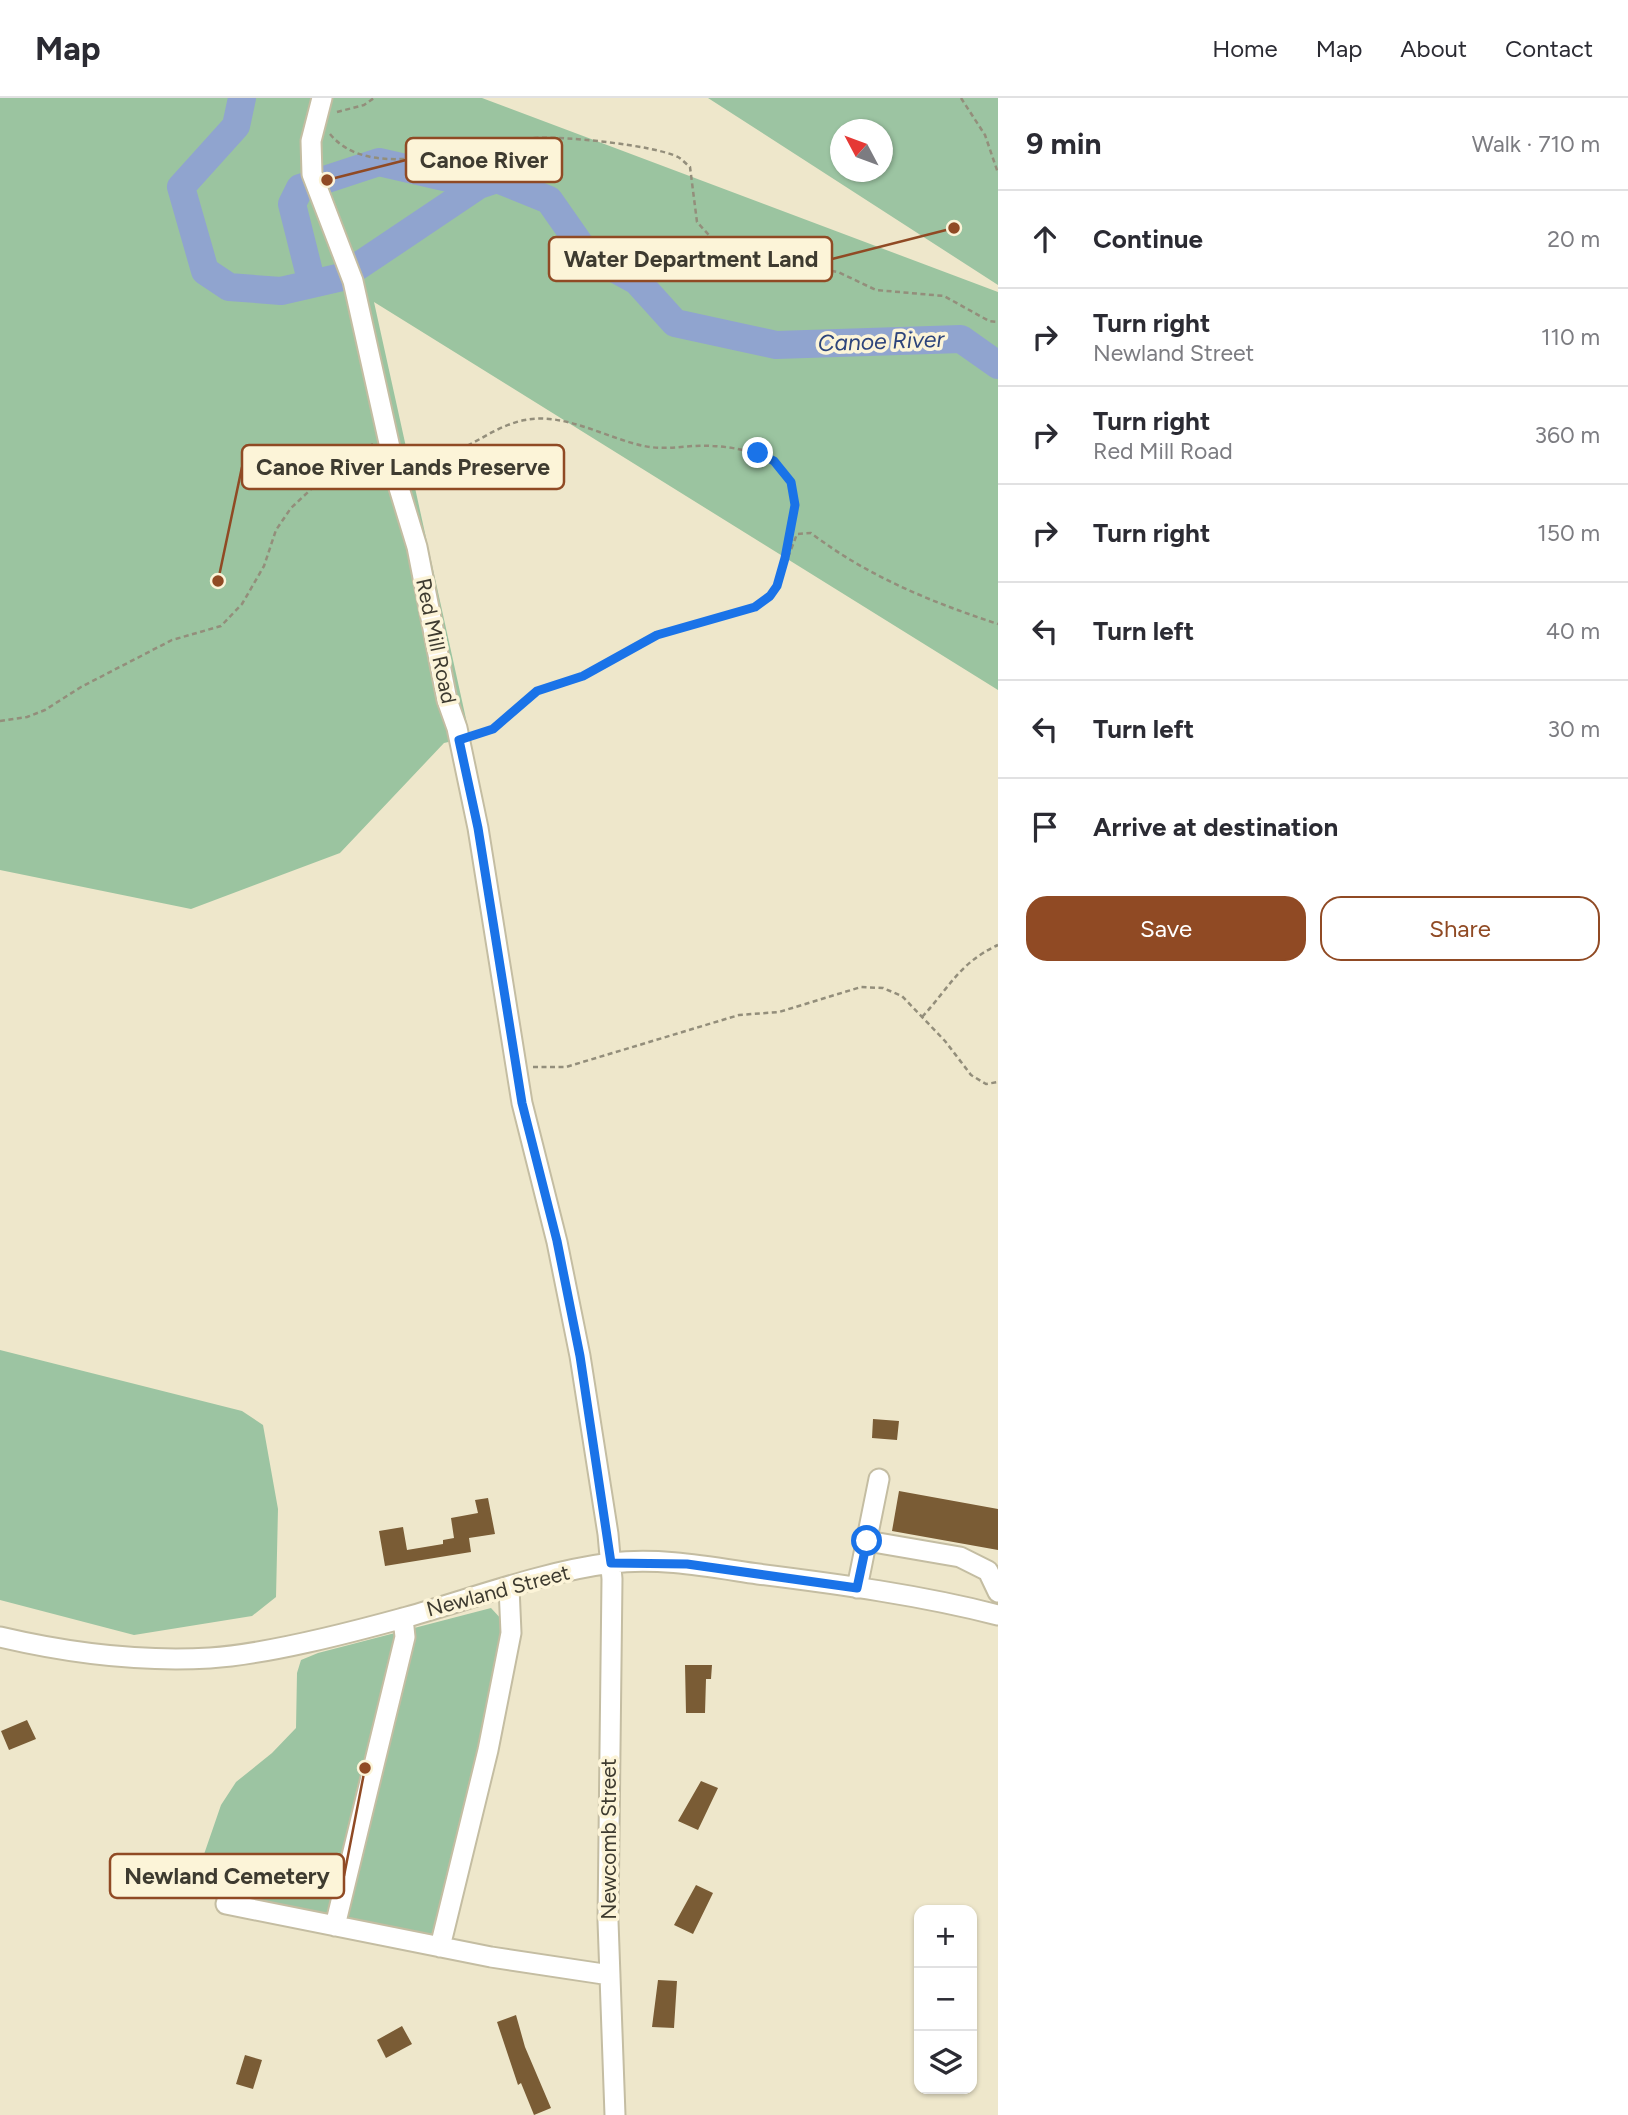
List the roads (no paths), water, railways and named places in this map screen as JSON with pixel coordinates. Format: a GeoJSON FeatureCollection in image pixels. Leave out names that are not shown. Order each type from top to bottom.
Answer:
{"type":"FeatureCollection","features":[{"type":"Feature","properties":{"kind":"street","name":"Red Mill Road"},"geometry":{"type":"LineString","coordinates":[[319,107],[311,141],[314,183],[350,274],[392,456],[417,547],[447,700],[459,740],[478,828],[522,1103],[557,1241],[580,1356],[611,1563]]}},
{"type":"Feature","properties":{"kind":"street"},"geometry":{"type":"LineString","coordinates":[[857,1588],[879,1479]]}},
{"type":"Feature","properties":{"kind":"street"},"geometry":{"type":"LineString","coordinates":[[867,1541],[960,1557],[988,1571],[998,1592]]}},
{"type":"Feature","properties":{"kind":"street","name":"Newland Street"},"geometry":{"type":"LineString","coordinates":[[0,1637],[48,1648],[130,1656],[211,1658],[302,1642],[611,1563],[687,1564],[997,1610]]}},
{"type":"Feature","properties":{"kind":"street","name":"Newcomb Street"},"geometry":{"type":"LineString","coordinates":[[611,1563],[610,1975],[615,2115]]}},
{"type":"Feature","properties":{"kind":"street"},"geometry":{"type":"LineString","coordinates":[[440,1947],[488,1750],[509,1646],[509,1587]]}},
{"type":"Feature","properties":{"kind":"street"},"geometry":{"type":"LineString","coordinates":[[335,1926],[405,1637],[403,1618]]}},
{"type":"Feature","properties":{"kind":"street"},"geometry":{"type":"LineString","coordinates":[[226,1904],[440,1947],[610,1975]]}},
{"type":"Feature","properties":{"kind":"waterway","name":"Canoe River"},"geometry":{"type":"LineString","coordinates":[[242,98],[236,126],[181,187],[205,271],[229,287],[281,291],[342,277],[479,185],[497,179],[549,200],[586,253],[637,281],[675,323],[776,345],[961,339],[998,365]]}},
{"type":"Feature","properties":{"kind":"waterway","name":"Canoe River"},"geometry":{"type":"LineString","coordinates":[[312,284],[292,204],[300,188],[379,162],[479,185]]}},
{"type":"Feature","properties":{"kind":"place","name":"Canoe River"},"geometry":{"type":"Point","coordinates":[327,180]}},
{"type":"Feature","properties":{"kind":"place","name":"Water Department Land"},"geometry":{"type":"Point","coordinates":[954,228]}},
{"type":"Feature","properties":{"kind":"place","name":"Canoe River Lands Preserve"},"geometry":{"type":"Point","coordinates":[218,581]}},
{"type":"Feature","properties":{"kind":"place","name":"Newland Cemetery"},"geometry":{"type":"Point","coordinates":[365,1768]}}]}
